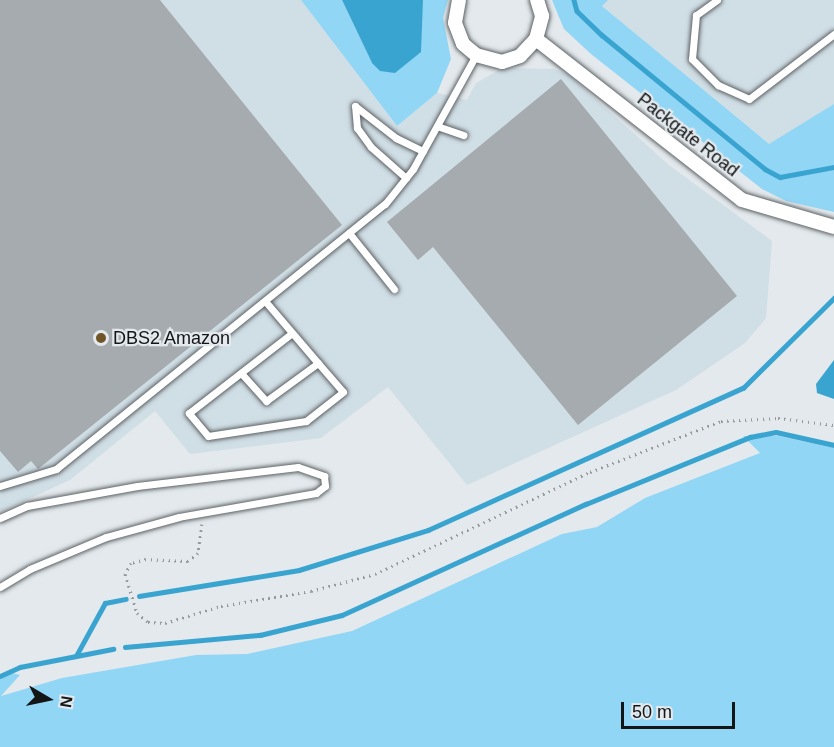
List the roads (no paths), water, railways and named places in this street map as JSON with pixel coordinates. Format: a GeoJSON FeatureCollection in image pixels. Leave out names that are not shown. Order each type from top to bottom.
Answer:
{"type":"FeatureCollection","features":[{"type":"Feature","properties":{"kind":"street"},"geometry":{"type":"LineString","coordinates":[[459,0],[455,23],[463,44],[476,55],[502,62],[520,56],[536,39],[542,16],[537,0]]}},
{"type":"Feature","properties":{"kind":"street","name":"Packgate Road"},"geometry":{"type":"LineString","coordinates":[[536,39],[742,200],[834,227]]}},
{"type":"Feature","properties":{"kind":"lane"},"geometry":{"type":"LineString","coordinates":[[717,0],[696,15],[692,58],[718,85],[749,99],[834,34]]}},
{"type":"Feature","properties":{"kind":"lane"},"geometry":{"type":"LineString","coordinates":[[0,486],[56,469],[385,204],[423,152],[476,55]]}},
{"type":"Feature","properties":{"kind":"lane"},"geometry":{"type":"LineString","coordinates":[[406,178],[370,147],[357,128],[355,106],[396,138],[423,152]]}},
{"type":"Feature","properties":{"kind":"lane"},"geometry":{"type":"LineString","coordinates":[[437,126],[463,135]]}},
{"type":"Feature","properties":{"kind":"lane"},"geometry":{"type":"LineString","coordinates":[[349,233],[394,289]]}},
{"type":"Feature","properties":{"kind":"lane"},"geometry":{"type":"LineString","coordinates":[[264,301],[292,333],[343,392],[306,421],[208,436],[189,413],[292,333]]}},
{"type":"Feature","properties":{"kind":"lane"},"geometry":{"type":"LineString","coordinates":[[240,373],[266,401],[318,363]]}},
{"type":"Feature","properties":{"kind":"lane"},"geometry":{"type":"LineString","coordinates":[[0,518],[27,506],[137,486],[298,467],[324,476],[325,486],[316,494],[201,513],[106,537],[30,568],[0,587]]}},
{"type":"Feature","properties":{"kind":"waterway"},"geometry":{"type":"LineString","coordinates":[[574,0],[577,11],[602,35],[765,169],[780,177],[834,167]]}},
{"type":"Feature","properties":{"kind":"waterway"},"geometry":{"type":"LineString","coordinates":[[139,596],[299,570],[428,530],[743,388],[834,298]]}},
{"type":"Feature","properties":{"kind":"waterway"},"geometry":{"type":"LineString","coordinates":[[125,647],[260,635],[342,615],[586,504],[750,437],[776,432],[834,445]]}},
{"type":"Feature","properties":{"kind":"waterway"},"geometry":{"type":"LineString","coordinates":[[76,656],[105,603],[126,599]]}},
{"type":"Feature","properties":{"kind":"waterway"},"geometry":{"type":"LineString","coordinates":[[0,676],[20,667],[113,649]]}},
{"type":"Feature","properties":{"kind":"place","name":"DBS2 Amazon"},"geometry":{"type":"Point","coordinates":[101,338]}}]}
